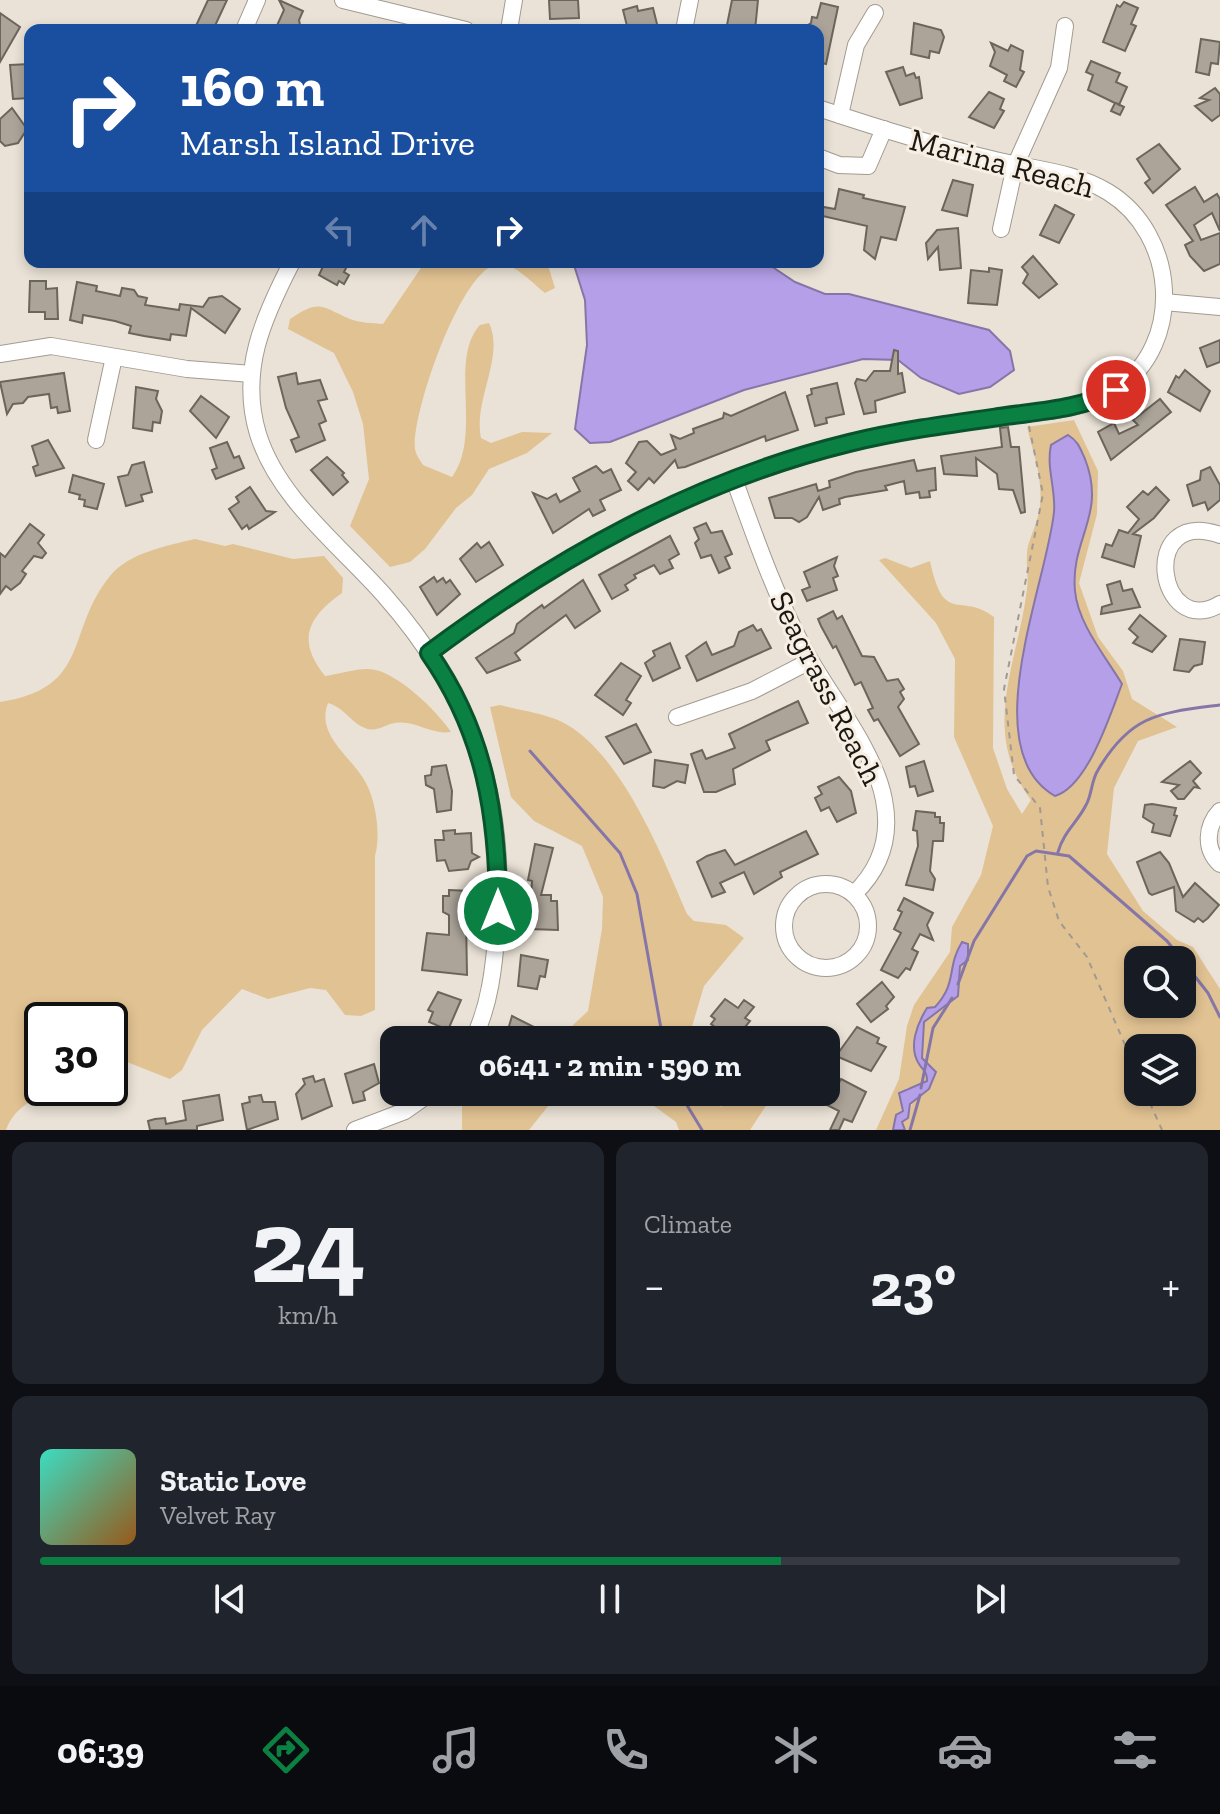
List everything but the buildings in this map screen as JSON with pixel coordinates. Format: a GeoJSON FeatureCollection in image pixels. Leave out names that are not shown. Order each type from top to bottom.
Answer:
{"type":"FeatureCollection","features":[{"type":"Feature","properties":{"kind":"street"},"geometry":{"type":"LineString","coordinates":[[247,24],[257,0]]}},
{"type":"Feature","properties":{"kind":"street"},"geometry":{"type":"LineString","coordinates":[[343,0],[413,24]]}},
{"type":"Feature","properties":{"kind":"street"},"geometry":{"type":"LineString","coordinates":[[510,24],[514,0]]}},
{"type":"Feature","properties":{"kind":"street"},"geometry":{"type":"LineString","coordinates":[[685,24],[690,0]]}},
{"type":"Feature","properties":{"kind":"street"},"geometry":{"type":"LineString","coordinates":[[840,115],[856,45],[875,13]]}},
{"type":"Feature","properties":{"kind":"street"},"geometry":{"type":"LineString","coordinates":[[1001,229],[1015,166],[1059,68],[1065,26]]}},
{"type":"Feature","properties":{"kind":"street","name":"Marina Reach"},"geometry":{"type":"LineString","coordinates":[[824,110],[1015,166],[1078,179],[1122,202],[1153,241],[1164,279],[1164,302]]}},
{"type":"Feature","properties":{"kind":"street"},"geometry":{"type":"LineString","coordinates":[[824,159],[839,165],[866,167],[884,129]]}},
{"type":"Feature","properties":{"kind":"street"},"geometry":{"type":"LineString","coordinates":[[289,268],[258,334],[252,374],[252,410],[273,468],[297,501],[387,598],[429,653],[454,691],[475,734],[489,784],[496,830],[498,911],[494,957],[479,1026]]}},
{"type":"Feature","properties":{"kind":"street"},"geometry":{"type":"LineString","coordinates":[[429,653],[586,547],[734,479],[850,443],[926,427],[1064,409],[1098,400],[1126,382],[1144,363],[1162,326],[1164,302],[1220,307]]}},
{"type":"Feature","properties":{"kind":"street"},"geometry":{"type":"LineString","coordinates":[[0,354],[51,346],[187,369],[252,374]]}},
{"type":"Feature","properties":{"kind":"street"},"geometry":{"type":"LineString","coordinates":[[96,440],[114,357]]}},
{"type":"Feature","properties":{"kind":"street","name":"Seagrass Reach"},"geometry":{"type":"LineString","coordinates":[[734,479],[770,576],[810,661],[872,765],[884,798],[885,834],[879,861],[854,894]]}},
{"type":"Feature","properties":{"kind":"street"},"geometry":{"type":"LineString","coordinates":[[1220,535],[1200,530],[1182,536],[1168,549],[1163,567],[1166,586],[1178,601],[1195,609],[1220,604]]}},
{"type":"Feature","properties":{"kind":"street"},"geometry":{"type":"LineString","coordinates":[[677,717],[752,691],[810,661]]}},
{"type":"Feature","properties":{"kind":"street"},"geometry":{"type":"LineString","coordinates":[[1220,811],[1209,829],[1209,844],[1220,864]]}},
{"type":"Feature","properties":{"kind":"street"},"geometry":{"type":"LineString","coordinates":[[829,884],[854,894],[868,919],[868,933],[854,958],[828,969],[801,960],[786,938],[784,924],[793,899],[803,890],[829,884]]}},
{"type":"Feature","properties":{"kind":"street"},"geometry":{"type":"LineString","coordinates":[[355,1130],[383,1126],[412,1106]]}},
{"type":"Feature","properties":{"kind":"path"},"geometry":{"type":"LineString","coordinates":[[1028,423],[1043,494],[1031,536],[1025,598],[1004,689],[1014,775],[1040,808],[1048,887],[1059,921],[1087,957],[1124,1043]]}},
{"type":"Feature","properties":{"kind":"path"},"geometry":{"type":"LineString","coordinates":[[1151,1106],[1162,1130]]}},
{"type":"Feature","properties":{"kind":"shaded area"},"geometry":{"type":"Polygon","coordinates":[[[421,268],[491,268],[470,289],[442,344],[421,406],[416,431],[417,455],[423,465],[452,477],[461,460],[465,440],[466,357],[480,325],[489,323],[493,350],[481,409],[481,438],[491,443],[522,432],[552,433],[527,453],[489,469],[472,495],[456,508],[425,549],[410,562],[390,567],[350,526],[369,479],[363,424],[353,392],[334,353],[288,329],[290,319],[314,307],[326,308],[358,321],[383,324],[421,268]]]}},
{"type":"Feature","properties":{"kind":"shaded area"},"geometry":{"type":"Polygon","coordinates":[[[512,268],[549,268],[555,288],[545,293],[512,268]]]}},
{"type":"Feature","properties":{"kind":"shaded area"},"geometry":{"type":"Polygon","coordinates":[[[575,268],[774,268],[795,282],[825,294],[849,294],[989,330],[1010,351],[1014,370],[990,387],[959,394],[921,378],[898,360],[863,359],[744,390],[610,442],[590,443],[575,429],[587,345],[585,300],[575,268]]]}},
{"type":"Feature","properties":{"kind":"shaded area"},"geometry":{"type":"Polygon","coordinates":[[[1074,420],[1098,471],[1097,514],[1079,583],[1098,637],[1123,671],[1132,699],[1177,727],[1138,741],[1114,788],[1107,854],[1143,911],[1177,940],[1191,946],[1124,946],[1124,1018],[1196,1018],[1196,952],[1220,989],[1220,1130],[905,1130],[902,1122],[908,1117],[917,1087],[906,1088],[903,1111],[893,1130],[876,1130],[899,1079],[907,1026],[914,1005],[950,952],[952,927],[981,875],[993,826],[954,737],[955,659],[936,623],[879,560],[885,558],[911,568],[930,561],[935,581],[947,601],[982,610],[994,617],[993,748],[1007,789],[1022,814],[1031,800],[1016,774],[1007,748],[1006,696],[1027,589],[1028,546],[1040,505],[1039,475],[1027,427],[1074,420]]]}},
{"type":"Feature","properties":{"kind":"shaded area"},"geometry":{"type":"Polygon","coordinates":[[[1068,435],[1076,442],[1085,459],[1092,496],[1075,573],[1077,603],[1087,628],[1122,684],[1088,764],[1067,790],[1055,796],[1031,774],[1020,742],[1017,705],[1030,621],[1054,512],[1051,445],[1068,435]]]}},
{"type":"Feature","properties":{"kind":"shaded area"},"geometry":{"type":"Polygon","coordinates":[[[195,539],[225,546],[233,544],[293,559],[324,556],[343,578],[342,593],[321,611],[310,630],[311,651],[325,676],[368,669],[379,671],[402,683],[426,703],[451,732],[403,723],[369,729],[328,703],[325,714],[330,734],[367,786],[376,816],[375,1010],[361,1016],[345,1015],[326,990],[310,988],[268,999],[242,989],[202,1030],[182,1070],[170,1079],[128,1062],[128,1002],[24,1002],[25,1106],[15,1114],[6,1130],[0,1130],[0,702],[29,695],[50,684],[73,654],[96,597],[110,576],[128,561],[150,551],[195,539]]]}},
{"type":"Feature","properties":{"kind":"shaded area"},"geometry":{"type":"Polygon","coordinates":[[[500,705],[553,718],[582,735],[602,755],[637,806],[687,914],[694,921],[726,925],[744,938],[704,986],[692,1026],[572,1026],[588,1011],[602,929],[603,897],[582,846],[534,821],[511,797],[490,707],[500,705]]]}},
{"type":"Feature","properties":{"kind":"shaded area"},"geometry":{"type":"Polygon","coordinates":[[[962,942],[968,944],[968,960],[960,966],[958,996],[924,1022],[922,1058],[936,1072],[929,1089],[910,1104],[908,1118],[902,1122],[905,1130],[893,1130],[896,1115],[903,1111],[899,1093],[927,1081],[914,1050],[915,1036],[927,1008],[935,1007],[947,990],[962,942]]]}},
{"type":"Feature","properties":{"kind":"shaded area"},"geometry":{"type":"Polygon","coordinates":[[[462,1106],[548,1106],[529,1130],[462,1130],[462,1106]]]}},
{"type":"Feature","properties":{"kind":"shaded area"},"geometry":{"type":"Polygon","coordinates":[[[654,1106],[766,1106],[750,1130],[679,1130],[676,1122],[654,1106]]]}},
{"type":"Feature","properties":{"kind":"waterway"},"geometry":{"type":"LineString","coordinates":[[1058,852],[1088,801],[1098,770],[1122,737],[1163,714],[1220,705]]}},
{"type":"Feature","properties":{"kind":"waterway"},"geometry":{"type":"LineString","coordinates":[[530,751],[620,853],[637,894],[661,1026]]}},
{"type":"Feature","properties":{"kind":"waterway"},"geometry":{"type":"LineString","coordinates":[[958,984],[974,941],[1027,856],[1036,851],[1069,856],[1171,946]]}},
{"type":"Feature","properties":{"kind":"waterway"},"geometry":{"type":"LineString","coordinates":[[1196,978],[1220,1017]]}},
{"type":"Feature","properties":{"kind":"waterway"},"geometry":{"type":"LineString","coordinates":[[921,1088],[933,1028],[952,998]]}},
{"type":"Feature","properties":{"kind":"waterway"},"geometry":{"type":"LineString","coordinates":[[910,1130],[920,1095]]}},
{"type":"Feature","properties":{"kind":"waterway"},"geometry":{"type":"LineString","coordinates":[[687,1106],[702,1130]]}},
{"type":"Feature","properties":{"kind":"route"},"geometry":{"type":"LineString","coordinates":[[498,911],[496,830],[480,749],[461,703],[429,653],[538,576],[586,547],[734,479],[850,443],[926,427],[1064,409],[1098,400],[1116,390]]}}]}
